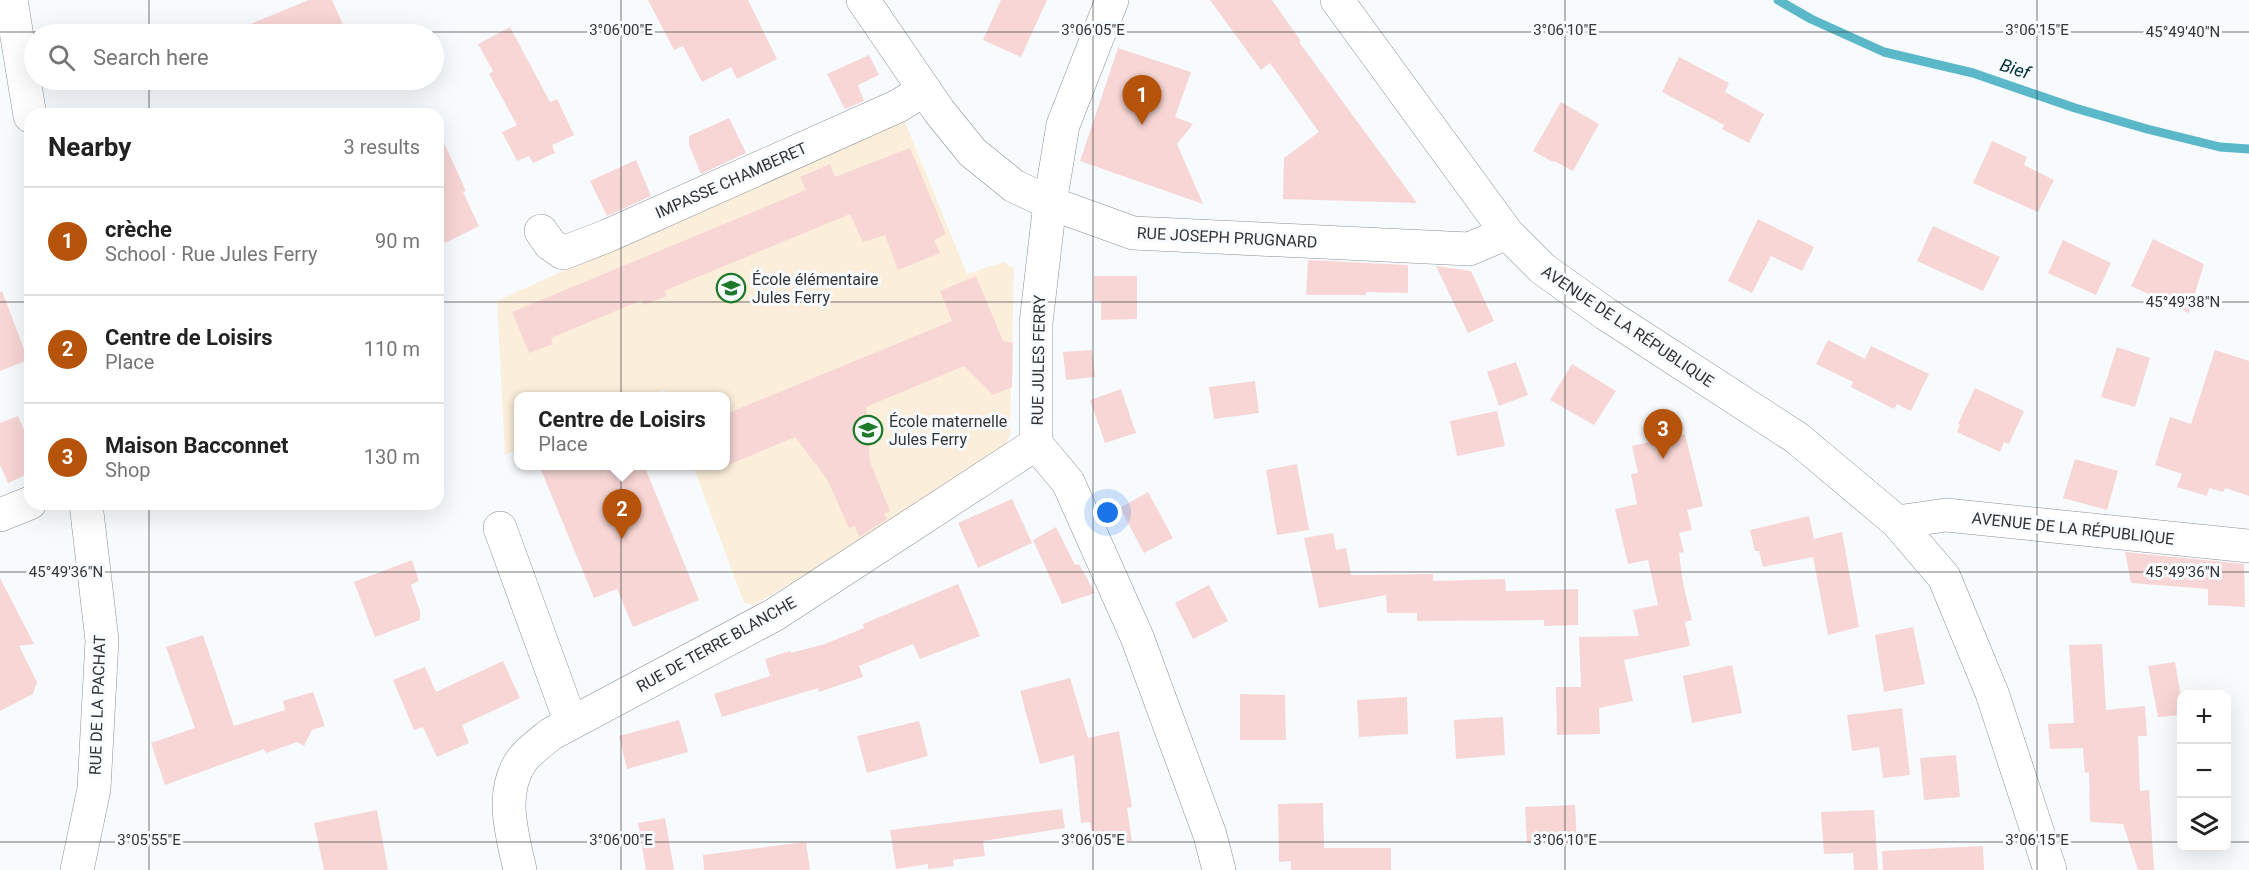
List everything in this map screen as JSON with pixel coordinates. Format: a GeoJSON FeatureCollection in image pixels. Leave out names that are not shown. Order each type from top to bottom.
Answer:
{"type":"FeatureCollection","features":[{"type":"Feature","properties":{"kind":"street"},"geometry":{"type":"LineString","coordinates":[[11,0],[24,79]]}},
{"type":"Feature","properties":{"kind":"street","name":"RUE JOSEPH PRUGNARD"},"geometry":{"type":"LineString","coordinates":[[863,0],[939,111],[972,152],[1014,186],[1050,203],[1133,233],[1469,249],[1507,233]]}},
{"type":"Feature","properties":{"kind":"street","name":"RUE JULES FERRY"},"geometry":{"type":"LineString","coordinates":[[1112,0],[1064,125],[1050,203],[1036,323],[1036,444],[1068,482],[1137,637],[1210,835],[1209,869]]}},
{"type":"Feature","properties":{"kind":"street","name":"AVENUE DE LA RÉPUBLIQUE"},"geometry":{"type":"LineString","coordinates":[[1337,0],[1507,233],[1543,269],[1605,314],[1797,438],[1897,522],[1944,577],[1992,693],[2050,870]]}},
{"type":"Feature","properties":{"kind":"street"},"geometry":{"type":"LineString","coordinates":[[26,90],[29,108]]}},
{"type":"Feature","properties":{"kind":"street","name":"IMPASSE CHAMBERET"},"geometry":{"type":"LineString","coordinates":[[541,231],[550,244],[562,253],[607,236],[887,111],[924,90]]}},
{"type":"Feature","properties":{"kind":"street","name":"RUE DE TERRE BLANCHE"},"geometry":{"type":"LineString","coordinates":[[520,870],[511,826],[509,793],[515,772],[524,757],[551,734],[774,615],[1036,444]]}},
{"type":"Feature","properties":{"kind":"street"},"geometry":{"type":"LineString","coordinates":[[0,515],[24,505]]}},
{"type":"Feature","properties":{"kind":"street","name":"RUE DE LA PACHAT"},"geometry":{"type":"LineString","coordinates":[[77,870],[94,789],[102,640],[88,510]]}},
{"type":"Feature","properties":{"kind":"street","name":"AVENUE DE LA RÉPUBLIQUE"},"geometry":{"type":"LineString","coordinates":[[1897,522],[1946,515],[2249,546]]}},
{"type":"Feature","properties":{"kind":"street"},"geometry":{"type":"LineString","coordinates":[[500,528],[571,723]]}},
{"type":"Feature","properties":{"kind":"shaded area"},"geometry":{"type":"Polygon","coordinates":[[[902,115],[967,274],[1004,262],[1014,269],[1010,436],[1004,446],[861,540],[755,605],[744,603],[694,470],[730,470],[730,392],[665,392],[664,390],[659,392],[514,392],[514,451],[505,455],[497,301],[902,115]]]}},
{"type":"Feature","properties":{"kind":"building"},"geometry":{"type":"Polygon","coordinates":[[[309,0],[332,0],[343,24],[250,24],[309,0]]]}},
{"type":"Feature","properties":{"kind":"building"},"geometry":{"type":"Polygon","coordinates":[[[648,0],[748,0],[777,59],[737,79],[731,67],[702,82],[683,46],[674,50],[648,0]]]}},
{"type":"Feature","properties":{"kind":"building"},"geometry":{"type":"Polygon","coordinates":[[[1001,0],[1047,0],[1021,57],[983,40],[1001,0]]]}},
{"type":"Feature","properties":{"kind":"building"},"geometry":{"type":"Polygon","coordinates":[[[1210,0],[1272,0],[1301,41],[1299,42],[1417,203],[1283,199],[1284,158],[1319,132],[1270,63],[1261,70],[1210,0]]]}},
{"type":"Feature","properties":{"kind":"building"},"geometry":{"type":"Polygon","coordinates":[[[510,27],[550,102],[557,99],[574,135],[552,145],[555,153],[533,163],[529,156],[517,161],[502,132],[517,125],[489,74],[493,71],[478,44],[510,27]]]}},
{"type":"Feature","properties":{"kind":"building"},"geometry":{"type":"Polygon","coordinates":[[[1118,48],[1191,72],[1175,117],[1193,124],[1177,144],[1203,204],[1080,161],[1118,48]]]}},
{"type":"Feature","properties":{"kind":"building"},"geometry":{"type":"Polygon","coordinates":[[[869,55],[879,75],[858,85],[864,101],[845,109],[827,74],[869,55]]]}},
{"type":"Feature","properties":{"kind":"building"},"geometry":{"type":"Polygon","coordinates":[[[1679,57],[1729,83],[1725,92],[1764,114],[1749,143],[1722,129],[1724,125],[1662,92],[1679,57]]]}},
{"type":"Feature","properties":{"kind":"building"},"geometry":{"type":"Polygon","coordinates":[[[1561,102],[1599,124],[1573,171],[1533,151],[1561,102]]]}},
{"type":"Feature","properties":{"kind":"building"},"geometry":{"type":"Polygon","coordinates":[[[729,118],[746,153],[701,174],[689,145],[689,136],[729,118]]]}},
{"type":"Feature","properties":{"kind":"building"},"geometry":{"type":"Polygon","coordinates":[[[1992,141],[2027,157],[2024,165],[2054,180],[2038,212],[1973,183],[1992,141]]]}},
{"type":"Feature","properties":{"kind":"building"},"geometry":{"type":"Polygon","coordinates":[[[444,143],[479,226],[445,243],[444,241],[444,143]]]}},
{"type":"Feature","properties":{"kind":"building"},"geometry":{"type":"Polygon","coordinates":[[[910,148],[946,234],[934,240],[940,253],[898,270],[885,235],[863,242],[850,214],[664,291],[667,296],[644,305],[642,300],[551,338],[553,344],[529,353],[512,312],[806,190],[800,177],[830,164],[835,177],[910,148]]]}},
{"type":"Feature","properties":{"kind":"building"},"geometry":{"type":"Polygon","coordinates":[[[636,160],[651,196],[607,216],[590,181],[636,160]]]}},
{"type":"Feature","properties":{"kind":"building"},"geometry":{"type":"Polygon","coordinates":[[[1758,219],[1814,247],[1802,271],[1771,256],[1752,293],[1728,281],[1758,219]]]}},
{"type":"Feature","properties":{"kind":"building"},"geometry":{"type":"Polygon","coordinates":[[[1933,226],[2000,257],[1983,291],[1917,261],[1933,226]]]}},
{"type":"Feature","properties":{"kind":"building"},"geometry":{"type":"Polygon","coordinates":[[[2153,239],[2204,264],[2189,313],[2131,286],[2153,239]]]}},
{"type":"Feature","properties":{"kind":"building"},"geometry":{"type":"Polygon","coordinates":[[[2063,240],[2111,263],[2096,295],[2048,273],[2063,240]]]}},
{"type":"Feature","properties":{"kind":"building"},"geometry":{"type":"Polygon","coordinates":[[[1308,260],[1408,265],[1408,293],[1366,292],[1366,295],[1306,295],[1308,260]]]}},
{"type":"Feature","properties":{"kind":"building"},"geometry":{"type":"Polygon","coordinates":[[[1436,266],[1471,271],[1494,321],[1468,333],[1436,266]]]}},
{"type":"Feature","properties":{"kind":"building"},"geometry":{"type":"Polygon","coordinates":[[[976,276],[1003,341],[1013,343],[1012,387],[993,395],[964,366],[866,407],[870,462],[890,511],[884,514],[887,519],[859,537],[855,526],[849,528],[827,479],[795,437],[730,464],[730,412],[952,321],[940,291],[976,276]]]}},
{"type":"Feature","properties":{"kind":"building"},"geometry":{"type":"Polygon","coordinates":[[[1094,276],[1137,276],[1137,319],[1101,320],[1101,301],[1094,301],[1094,276]]]}},
{"type":"Feature","properties":{"kind":"building"},"geometry":{"type":"Polygon","coordinates":[[[2,291],[24,349],[24,362],[0,371],[0,292],[2,291]]]}},
{"type":"Feature","properties":{"kind":"building"},"geometry":{"type":"Polygon","coordinates":[[[1828,340],[1865,359],[1871,346],[1929,374],[1911,411],[1897,404],[1894,409],[1851,387],[1853,382],[1816,364],[1828,340]]]}},
{"type":"Feature","properties":{"kind":"building"},"geometry":{"type":"Polygon","coordinates":[[[2117,347],[2150,358],[2135,407],[2101,397],[2117,347]]]}},
{"type":"Feature","properties":{"kind":"building"},"geometry":{"type":"Polygon","coordinates":[[[1092,350],[1095,377],[1066,380],[1063,352],[1092,350]]]}},
{"type":"Feature","properties":{"kind":"building"},"geometry":{"type":"Polygon","coordinates":[[[2215,350],[2249,361],[2249,496],[2225,488],[2223,492],[2209,488],[2207,496],[2177,487],[2182,474],[2155,465],[2170,417],[2191,424],[2215,350]]]}},
{"type":"Feature","properties":{"kind":"building"},"geometry":{"type":"Polygon","coordinates":[[[1516,362],[1528,395],[1499,406],[1487,372],[1516,362]]]}},
{"type":"Feature","properties":{"kind":"building"},"geometry":{"type":"Polygon","coordinates":[[[1572,364],[1616,391],[1594,425],[1550,400],[1572,364]]]}},
{"type":"Feature","properties":{"kind":"building"},"geometry":{"type":"Polygon","coordinates":[[[1255,381],[1259,413],[1214,419],[1209,387],[1255,381]]]}},
{"type":"Feature","properties":{"kind":"building"},"geometry":{"type":"Polygon","coordinates":[[[1975,388],[2024,411],[2009,444],[2004,442],[2000,452],[1957,432],[1960,425],[1958,424],[1975,388]]]}},
{"type":"Feature","properties":{"kind":"building"},"geometry":{"type":"Polygon","coordinates":[[[1121,389],[1136,433],[1105,443],[1090,400],[1121,389]]]}},
{"type":"Feature","properties":{"kind":"building"},"geometry":{"type":"Polygon","coordinates":[[[1497,411],[1505,446],[1457,456],[1450,421],[1497,411]]]}},
{"type":"Feature","properties":{"kind":"building"},"geometry":{"type":"Polygon","coordinates":[[[18,416],[24,430],[24,476],[8,483],[0,465],[0,423],[18,416]]]}},
{"type":"Feature","properties":{"kind":"building"},"geometry":{"type":"Polygon","coordinates":[[[1685,434],[1703,506],[1687,510],[1692,530],[1679,533],[1684,552],[1679,553],[1683,583],[1692,620],[1685,622],[1690,646],[1624,660],[1633,701],[1599,708],[1600,734],[1557,735],[1556,687],[1581,687],[1579,637],[1639,636],[1633,610],[1658,605],[1648,560],[1628,564],[1615,509],[1637,504],[1631,474],[1638,473],[1632,446],[1685,434]]]}},
{"type":"Feature","properties":{"kind":"building"},"geometry":{"type":"Polygon","coordinates":[[[2075,459],[2118,471],[2107,510],[2063,498],[2075,459]]]}},
{"type":"Feature","properties":{"kind":"building"},"geometry":{"type":"Polygon","coordinates":[[[1297,464],[1309,530],[1277,535],[1266,470],[1297,464]]]}},
{"type":"Feature","properties":{"kind":"building"},"geometry":{"type":"Polygon","coordinates":[[[541,470],[646,470],[699,600],[633,627],[617,589],[594,598],[541,470]]]}},
{"type":"Feature","properties":{"kind":"building"},"geometry":{"type":"Polygon","coordinates":[[[1148,492],[1173,538],[1144,553],[1120,508],[1148,492]]]}},
{"type":"Feature","properties":{"kind":"building"},"geometry":{"type":"Polygon","coordinates":[[[1012,499],[1032,543],[978,568],[958,523],[1012,499]]]}},
{"type":"Feature","properties":{"kind":"building"},"geometry":{"type":"Polygon","coordinates":[[[1809,516],[1814,539],[1842,532],[1859,627],[1828,635],[1813,557],[1763,567],[1759,551],[1755,551],[1750,530],[1809,516]]]}},
{"type":"Feature","properties":{"kind":"building"},"geometry":{"type":"Polygon","coordinates":[[[1056,527],[1075,565],[1079,564],[1095,593],[1062,604],[1033,540],[1056,527]]]}},
{"type":"Feature","properties":{"kind":"building"},"geometry":{"type":"Polygon","coordinates":[[[1333,533],[1336,550],[1346,548],[1351,575],[1433,574],[1433,581],[1505,579],[1506,591],[1578,589],[1578,625],[1544,626],[1544,620],[1417,621],[1417,613],[1387,613],[1386,595],[1319,608],[1304,538],[1333,533]]]}},
{"type":"Feature","properties":{"kind":"building"},"geometry":{"type":"Polygon","coordinates":[[[2125,552],[2244,564],[2245,607],[2208,605],[2208,589],[2131,583],[2125,552]]]}},
{"type":"Feature","properties":{"kind":"building"},"geometry":{"type":"Polygon","coordinates":[[[412,560],[419,581],[411,585],[420,611],[420,620],[375,637],[354,582],[412,560]]]}},
{"type":"Feature","properties":{"kind":"building"},"geometry":{"type":"Polygon","coordinates":[[[0,578],[34,644],[19,646],[37,682],[33,694],[0,711],[0,578]]]}},
{"type":"Feature","properties":{"kind":"building"},"geometry":{"type":"Polygon","coordinates":[[[958,584],[980,636],[920,659],[913,644],[859,666],[863,677],[819,692],[818,688],[722,717],[714,694],[770,676],[765,659],[825,644],[864,628],[863,624],[958,584]]]}},
{"type":"Feature","properties":{"kind":"building"},"geometry":{"type":"Polygon","coordinates":[[[1209,585],[1228,621],[1193,639],[1175,603],[1209,585]]]}},
{"type":"Feature","properties":{"kind":"building"},"geometry":{"type":"Polygon","coordinates":[[[1913,627],[1925,684],[1884,692],[1875,635],[1913,627]]]}},
{"type":"Feature","properties":{"kind":"building"},"geometry":{"type":"Polygon","coordinates":[[[203,635],[234,726],[285,710],[283,701],[313,692],[325,726],[312,730],[304,746],[297,742],[266,753],[264,749],[165,785],[151,743],[195,728],[166,647],[203,635]]]}},
{"type":"Feature","properties":{"kind":"building"},"geometry":{"type":"Polygon","coordinates":[[[2102,644],[2106,710],[2145,706],[2147,736],[2138,736],[2140,791],[2149,790],[2154,870],[2138,870],[2123,824],[2090,822],[2089,772],[2085,773],[2083,748],[2050,749],[2048,724],[2074,723],[2069,645],[2102,644]]]}},
{"type":"Feature","properties":{"kind":"building"},"geometry":{"type":"Polygon","coordinates":[[[503,661],[520,698],[462,725],[469,743],[437,757],[423,727],[414,730],[393,680],[425,667],[436,692],[503,661]]]}},
{"type":"Feature","properties":{"kind":"building"},"geometry":{"type":"Polygon","coordinates":[[[2175,662],[2180,690],[2177,690],[2177,715],[2158,717],[2148,666],[2175,662]]]}},
{"type":"Feature","properties":{"kind":"building"},"geometry":{"type":"Polygon","coordinates":[[[1732,665],[1742,713],[1692,723],[1683,676],[1732,665]]]}},
{"type":"Feature","properties":{"kind":"building"},"geometry":{"type":"Polygon","coordinates":[[[1070,678],[1088,738],[1119,731],[1132,807],[1127,808],[1132,841],[1094,845],[1090,822],[1081,823],[1074,755],[1040,764],[1020,691],[1070,678]]]}},
{"type":"Feature","properties":{"kind":"building"},"geometry":{"type":"Polygon","coordinates":[[[1240,694],[1285,695],[1286,740],[1240,740],[1240,694]]]}},
{"type":"Feature","properties":{"kind":"building"},"geometry":{"type":"Polygon","coordinates":[[[1407,697],[1408,734],[1359,737],[1357,700],[1407,697]]]}},
{"type":"Feature","properties":{"kind":"building"},"geometry":{"type":"Polygon","coordinates":[[[1902,708],[1910,775],[1883,778],[1879,747],[1852,751],[1847,715],[1902,708]]]}},
{"type":"Feature","properties":{"kind":"building"},"geometry":{"type":"Polygon","coordinates":[[[1503,717],[1505,755],[1456,759],[1454,720],[1503,717]]]}},
{"type":"Feature","properties":{"kind":"building"},"geometry":{"type":"Polygon","coordinates":[[[679,720],[688,752],[627,769],[619,736],[679,720]]]}},
{"type":"Feature","properties":{"kind":"building"},"geometry":{"type":"Polygon","coordinates":[[[919,721],[928,756],[867,773],[857,736],[919,721]]]}},
{"type":"Feature","properties":{"kind":"building"},"geometry":{"type":"Polygon","coordinates":[[[1956,755],[1960,797],[1924,800],[1920,758],[1956,755]]]}},
{"type":"Feature","properties":{"kind":"building"},"geometry":{"type":"Polygon","coordinates":[[[1323,803],[1324,848],[1391,848],[1391,870],[1291,870],[1291,861],[1279,862],[1278,804],[1323,803]]]}},
{"type":"Feature","properties":{"kind":"building"},"geometry":{"type":"Polygon","coordinates":[[[1575,805],[1577,844],[1550,846],[1550,842],[1527,843],[1525,807],[1575,805]]]}},
{"type":"Feature","properties":{"kind":"building"},"geometry":{"type":"Polygon","coordinates":[[[1062,809],[1065,828],[983,841],[985,856],[953,860],[954,866],[928,869],[928,864],[896,869],[890,830],[1062,809]]]}},
{"type":"Feature","properties":{"kind":"building"},"geometry":{"type":"Polygon","coordinates":[[[377,810],[388,870],[324,870],[314,823],[377,810]]]}},
{"type":"Feature","properties":{"kind":"building"},"geometry":{"type":"Polygon","coordinates":[[[1874,810],[1878,870],[1854,870],[1853,853],[1824,854],[1821,812],[1874,810]]]}},
{"type":"Feature","properties":{"kind":"building"},"geometry":{"type":"Polygon","coordinates":[[[665,818],[674,870],[646,870],[638,823],[665,818]]]}},
{"type":"Feature","properties":{"kind":"building"},"geometry":{"type":"Polygon","coordinates":[[[806,842],[810,870],[704,870],[703,855],[806,842]]]}},
{"type":"Feature","properties":{"kind":"building"},"geometry":{"type":"Polygon","coordinates":[[[1983,846],[1984,870],[1883,870],[1882,851],[1983,846]]]}},
{"type":"Feature","properties":{"kind":"waterway","name":"Bief"},"geometry":{"type":"LineString","coordinates":[[1778,0],[1811,19],[1884,52],[1973,73],[2075,108],[2147,129],[2220,147],[2249,149]]}},
{"type":"Feature","properties":{"kind":"place","name":"crèche"},"geometry":{"type":"Point","coordinates":[1142,125]}},
{"type":"Feature","properties":{"kind":"place","name":"École élémentaire Jules Ferry"},"geometry":{"type":"Point","coordinates":[731,288]}},
{"type":"Feature","properties":{"kind":"place","name":"École maternelle Jules Ferry"},"geometry":{"type":"Point","coordinates":[868,430]}},
{"type":"Feature","properties":{"kind":"place","name":"Maison Bacconnet"},"geometry":{"type":"Point","coordinates":[1663,459]}},
{"type":"Feature","properties":{"kind":"place","name":"Centre de Loisirs"},"geometry":{"type":"Point","coordinates":[622,539]}}]}
